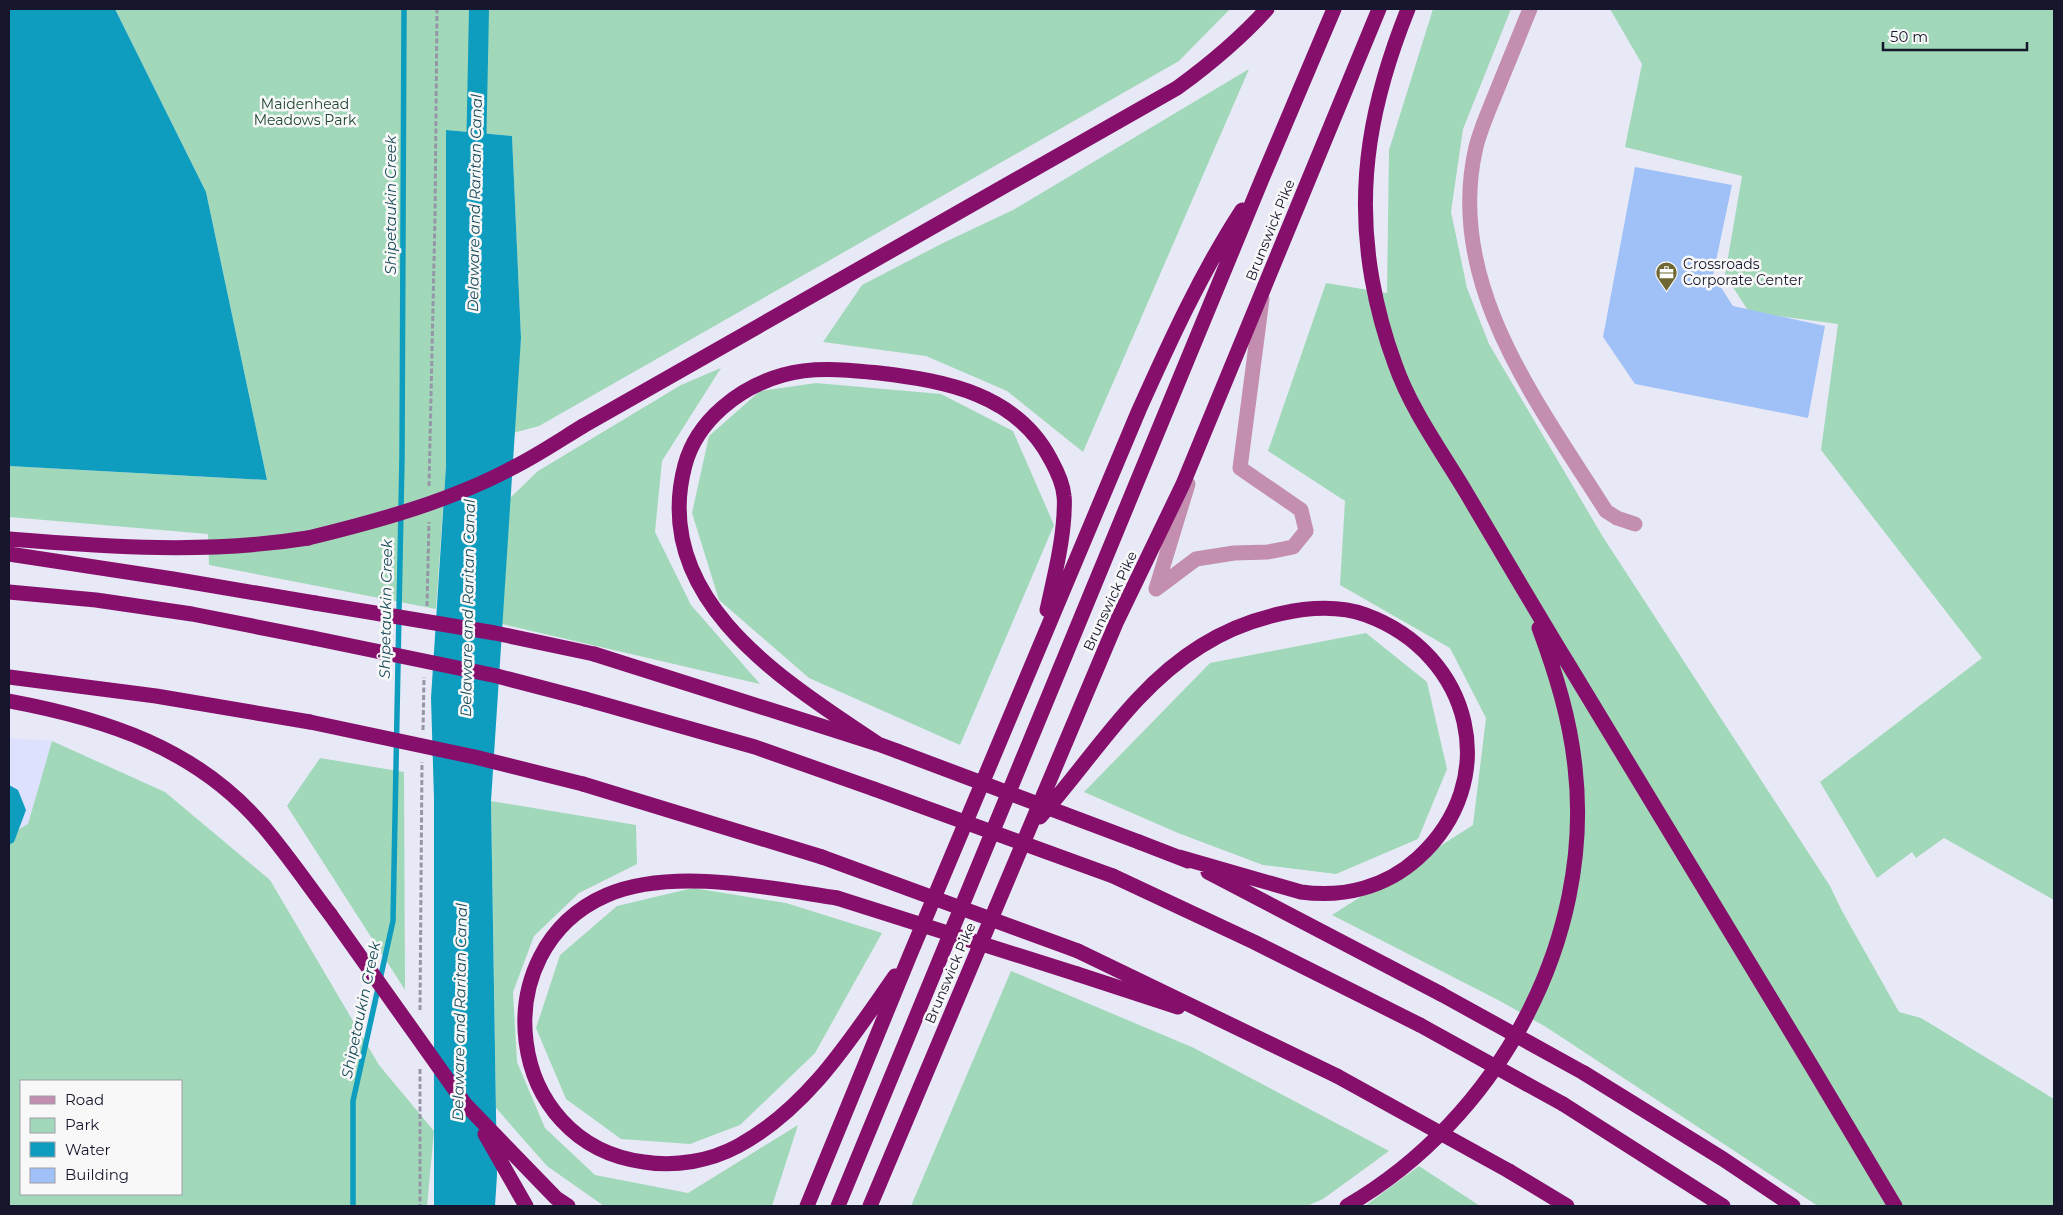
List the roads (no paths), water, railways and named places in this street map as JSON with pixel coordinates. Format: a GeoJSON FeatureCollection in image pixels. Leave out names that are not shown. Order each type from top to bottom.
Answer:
{"type":"FeatureCollection","features":[{"type":"Feature","properties":{"kind":"highway"},"geometry":{"type":"LineString","coordinates":[[9,539],[146,547],[219,548],[264,545],[308,538],[383,518],[459,492],[513,468],[583,426],[1177,88],[1213,62],[1246,32],[1267,9]]}},
{"type":"Feature","properties":{"kind":"highway","name":"Brunswick Pike"},"geometry":{"type":"LineString","coordinates":[[838,1206],[1334,9]]}},
{"type":"Feature","properties":{"kind":"highway","name":"Brunswick Pike"},"geometry":{"type":"LineString","coordinates":[[870,1206],[1116,623],[1183,484],[1379,9]]}},
{"type":"Feature","properties":{"kind":"highway"},"geometry":{"type":"LineString","coordinates":[[1408,9],[1380,88],[1369,143],[1364,185],[1366,233],[1372,281],[1395,365],[1412,401],[1522,587],[1765,987],[1895,1206]]}},
{"type":"Feature","properties":{"kind":"highway"},"geometry":{"type":"LineString","coordinates":[[807,1206],[1038,649],[1172,336],[1218,247],[1262,179]]}},
{"type":"Feature","properties":{"kind":"highway"},"geometry":{"type":"LineString","coordinates":[[878,744],[784,678],[750,650],[720,617],[705,596],[687,561],[680,534],[678,506],[681,480],[688,453],[714,415],[734,398],[757,385],[784,375],[810,370],[857,371],[908,377],[959,388],[986,397],[1009,410],[1029,427],[1049,455],[1057,471],[1065,496],[1062,542],[1038,649]]}},
{"type":"Feature","properties":{"kind":"highway"},"geometry":{"type":"LineString","coordinates":[[9,554],[173,579],[495,633],[594,654],[878,744],[897,751],[1139,842],[1179,857],[1313,894],[1339,894],[1364,889],[1386,880],[1408,868],[1430,847],[1446,827],[1458,801],[1466,774],[1468,750],[1465,724],[1458,698],[1432,658],[1412,640],[1388,625],[1364,614],[1333,610],[1301,610],[1263,618],[1240,626],[1201,646],[1167,670],[1108,732],[1066,788],[1027,831]]}},
{"type":"Feature","properties":{"kind":"highway"},"geometry":{"type":"LineString","coordinates":[[1347,1206],[1393,1175],[1430,1144],[1469,1104],[1510,1047],[1537,996],[1557,942],[1566,907],[1574,861],[1577,815],[1575,768],[1567,714],[1556,674],[1522,587]]}},
{"type":"Feature","properties":{"kind":"highway"},"geometry":{"type":"LineString","coordinates":[[9,592],[96,600],[192,614],[496,676],[755,747],[874,789],[1113,876],[1254,942],[1420,1025],[1563,1104],[1723,1206]]}},
{"type":"Feature","properties":{"kind":"highway"},"geometry":{"type":"LineString","coordinates":[[9,677],[156,696],[310,722],[475,757],[582,784],[822,857],[1078,951],[1337,1076],[1509,1171],[1567,1206]]}},
{"type":"Feature","properties":{"kind":"highway"},"geometry":{"type":"LineString","coordinates":[[9,701],[45,708],[115,727],[151,741],[182,757],[238,800],[263,826],[330,914],[465,1104],[497,1153],[526,1206]]}},
{"type":"Feature","properties":{"kind":"highway"},"geometry":{"type":"LineString","coordinates":[[1179,857],[1441,994],[1584,1073],[1723,1159],[1792,1206]]}},
{"type":"Feature","properties":{"kind":"highway"},"geometry":{"type":"LineString","coordinates":[[910,955],[847,1045],[806,1095],[739,1146],[714,1156],[686,1163],[660,1165],[630,1161],[602,1151],[580,1139],[562,1123],[546,1101],[534,1077],[526,1051],[524,1027],[527,1000],[536,970],[547,947],[565,924],[585,908],[607,895],[632,887],[671,882],[762,887],[837,898],[1240,1028]]}},
{"type":"Feature","properties":{"kind":"highway"},"geometry":{"type":"LineString","coordinates":[[465,1104],[556,1198],[568,1206]]}},
{"type":"Feature","properties":{"kind":"lane"},"geometry":{"type":"LineString","coordinates":[[1530,9],[1484,121],[1476,146],[1471,178],[1471,209],[1481,280],[1491,310],[1519,373],[1606,511],[1616,518],[1635,524]]}},
{"type":"Feature","properties":{"kind":"lane"},"geometry":{"type":"LineString","coordinates":[[1200,442],[1156,589],[1196,559],[1234,553],[1268,552],[1293,548],[1306,531],[1301,510],[1240,468],[1263,290]]}},
{"type":"Feature","properties":{"kind":"water"},"geometry":{"type":"Polygon","coordinates":[[[9,9],[115,9],[206,192],[267,480],[9,466],[9,9]]]}},
{"type":"Feature","properties":{"kind":"water"},"geometry":{"type":"Polygon","coordinates":[[[446,130],[512,136],[521,338],[491,801],[497,1175],[495,1206],[434,1206],[434,799],[431,698],[446,466],[446,130]]]}},
{"type":"Feature","properties":{"kind":"water"},"geometry":{"type":"Polygon","coordinates":[[[9,785],[18,790],[26,810],[14,842],[9,845],[9,785]]]}},
{"type":"Feature","properties":{"kind":"waterway","name":"Shipetaukin Creek"},"geometry":{"type":"LineString","coordinates":[[353,1206],[353,1101],[393,921],[402,457],[404,9]]}},
{"type":"Feature","properties":{"kind":"waterway","name":"Delaware and Raritan Canal"},"geometry":{"type":"LineString","coordinates":[[476,159],[479,9]]}},
{"type":"Feature","properties":{"kind":"place","name":"Crossroads Corporate Center"},"geometry":{"type":"Point","coordinates":[1667,291]}},
{"type":"Feature","properties":{"kind":"park label","name":"Maidenhead Meadows Park"},"geometry":{"type":"Point","coordinates":[305,112]}}]}
